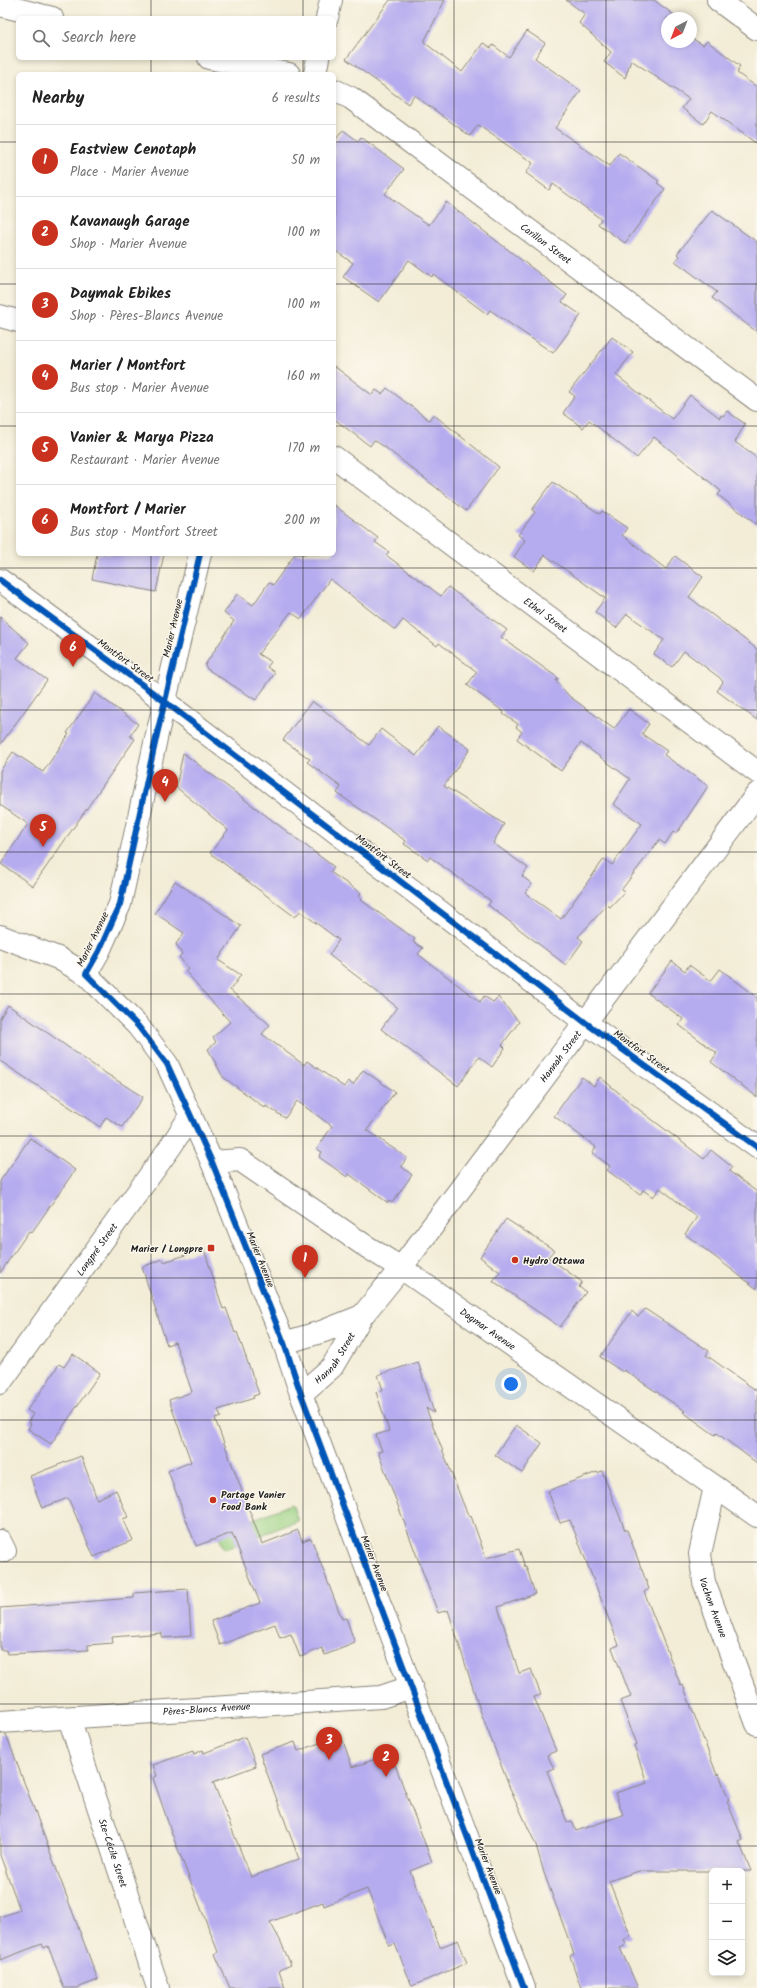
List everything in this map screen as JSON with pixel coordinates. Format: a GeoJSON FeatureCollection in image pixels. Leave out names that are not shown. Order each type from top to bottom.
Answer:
{"type":"FeatureCollection","features":[{"type":"Feature","properties":{"kind":"street"},"geometry":{"type":"LineString","coordinates":[[327,16],[331,0]]}},
{"type":"Feature","properties":{"kind":"street"},"geometry":{"type":"LineString","coordinates":[[718,0],[757,29]]}},
{"type":"Feature","properties":{"kind":"street"},"geometry":{"type":"LineString","coordinates":[[0,5],[44,16]]}},
{"type":"Feature","properties":{"kind":"street"},"geometry":{"type":"LineString","coordinates":[[219,60],[279,72]]}},
{"type":"Feature","properties":{"kind":"street"},"geometry":{"type":"LineString","coordinates":[[315,72],[318,60]]}},
{"type":"Feature","properties":{"kind":"street","name":"Carillon Street"},"geometry":{"type":"LineString","coordinates":[[336,91],[351,98],[757,400]]}},
{"type":"Feature","properties":{"kind":"street"},"geometry":{"type":"LineString","coordinates":[[0,316],[16,320]]}},
{"type":"Feature","properties":{"kind":"street","name":"Ethel Street"},"geometry":{"type":"LineString","coordinates":[[336,458],[757,772]]}},
{"type":"Feature","properties":{"kind":"street","name":"Marier Avenue"},"geometry":{"type":"LineString","coordinates":[[200,556],[164,701],[120,904],[99,951],[86,974],[138,1026],[167,1064],[212,1162],[284,1343],[301,1394],[524,1988]]}},
{"type":"Feature","properties":{"kind":"street","name":"Montfort Street"},"geometry":{"type":"LineString","coordinates":[[0,580],[164,701],[586,1023],[757,1147]]}},
{"type":"Feature","properties":{"kind":"street","name":"Hannah Street"},"geometry":{"type":"LineString","coordinates":[[301,1394],[332,1367],[362,1316],[401,1268],[757,794]]}},
{"type":"Feature","properties":{"kind":"street"},"geometry":{"type":"LineString","coordinates":[[0,936],[58,958],[86,974]]}},
{"type":"Feature","properties":{"kind":"street","name":"Longpré Street"},"geometry":{"type":"LineString","coordinates":[[0,1383],[171,1146],[191,1115]]}},
{"type":"Feature","properties":{"kind":"street","name":"Dagmar Avenue"},"geometry":{"type":"LineString","coordinates":[[212,1162],[240,1160],[364,1245],[401,1268],[757,1516]]}},
{"type":"Feature","properties":{"kind":"street","name":"Hannah Street"},"geometry":{"type":"LineString","coordinates":[[284,1343],[324,1331],[362,1316]]}},
{"type":"Feature","properties":{"kind":"street","name":"Vachon Avenue"},"geometry":{"type":"LineString","coordinates":[[715,1487],[700,1554],[704,1582],[757,1724]]}},
{"type":"Feature","properties":{"kind":"street","name":"Pères-Blancs Avenue"},"geometry":{"type":"LineString","coordinates":[[0,1722],[381,1697],[411,1687]]}},
{"type":"Feature","properties":{"kind":"street","name":"Ste-Cécile Street"},"geometry":{"type":"LineString","coordinates":[[69,1718],[158,1988]]}},
{"type":"Feature","properties":{"kind":"green space"},"geometry":{"type":"Polygon","coordinates":[[[292,1504],[298,1521],[224,1549],[218,1533],[292,1504]]]}},
{"type":"Feature","properties":{"kind":"building"},"geometry":{"type":"Polygon","coordinates":[[[390,0],[445,0],[424,42],[462,72],[483,43],[491,48],[493,45],[509,57],[527,31],[545,43],[535,58],[581,91],[555,128],[610,166],[619,153],[659,181],[657,183],[665,189],[625,243],[598,224],[601,219],[553,184],[549,190],[526,173],[533,163],[478,125],[470,136],[414,95],[408,104],[346,59],[390,0]]]}},
{"type":"Feature","properties":{"kind":"building"},"geometry":{"type":"Polygon","coordinates":[[[566,0],[654,0],[670,12],[661,12],[661,48],[697,48],[697,42],[703,45],[707,41],[740,66],[737,73],[757,87],[757,144],[712,111],[703,124],[682,108],[689,99],[631,60],[625,78],[604,62],[611,52],[579,23],[585,14],[566,0]]]}},
{"type":"Feature","properties":{"kind":"building"},"geometry":{"type":"Polygon","coordinates":[[[343,130],[358,141],[361,137],[404,169],[385,194],[429,225],[446,202],[567,295],[562,302],[581,315],[553,353],[490,310],[487,314],[433,274],[432,277],[409,260],[379,302],[343,277],[353,263],[336,251],[336,139],[343,130]]]}},
{"type":"Feature","properties":{"kind":"building"},"geometry":{"type":"Polygon","coordinates":[[[712,210],[757,242],[757,332],[712,298],[717,292],[675,261],[679,256],[677,254],[712,210]]]}},
{"type":"Feature","properties":{"kind":"building"},"geometry":{"type":"Polygon","coordinates":[[[612,337],[633,352],[616,375],[672,419],[690,395],[720,418],[721,415],[723,416],[727,411],[745,424],[735,442],[757,458],[757,525],[718,495],[721,491],[654,437],[637,458],[589,420],[583,428],[563,413],[575,396],[569,392],[612,337]]]}},
{"type":"Feature","properties":{"kind":"building"},"geometry":{"type":"Polygon","coordinates":[[[336,368],[372,395],[376,390],[382,394],[387,388],[429,420],[433,414],[499,467],[466,511],[386,448],[374,440],[370,446],[336,420],[336,368]]]}},
{"type":"Feature","properties":{"kind":"building"},"geometry":{"type":"Polygon","coordinates":[[[553,482],[600,514],[602,511],[627,528],[622,535],[666,569],[675,556],[703,577],[689,597],[757,649],[757,720],[717,691],[723,682],[720,678],[684,651],[672,667],[654,654],[664,640],[627,614],[616,628],[595,612],[605,598],[545,555],[534,571],[514,557],[525,540],[518,535],[535,512],[532,510],[553,482]]]}},
{"type":"Feature","properties":{"kind":"building"},"geometry":{"type":"Polygon","coordinates":[[[336,506],[378,538],[375,542],[389,552],[386,555],[441,596],[448,587],[507,630],[501,637],[558,678],[556,681],[569,696],[614,729],[629,709],[649,724],[642,734],[667,751],[664,755],[708,786],[679,830],[675,833],[673,832],[665,844],[659,840],[622,889],[625,891],[610,907],[607,905],[578,937],[583,941],[566,965],[488,905],[491,901],[430,857],[428,860],[404,844],[406,841],[337,793],[341,787],[307,762],[310,759],[283,740],[312,701],[369,745],[381,729],[416,756],[438,726],[470,749],[444,786],[504,824],[493,843],[528,868],[522,876],[532,884],[525,893],[561,919],[604,859],[612,865],[642,824],[613,804],[630,779],[581,743],[561,771],[517,739],[522,732],[516,727],[518,724],[467,685],[477,672],[439,643],[437,646],[403,620],[395,630],[330,579],[301,619],[291,612],[258,654],[271,662],[267,667],[275,673],[256,700],[207,669],[205,665],[234,621],[224,613],[237,594],[253,605],[269,582],[273,585],[294,556],[336,556],[336,506]]]}},
{"type":"Feature","properties":{"kind":"building"},"geometry":{"type":"Polygon","coordinates":[[[97,556],[164,556],[156,592],[92,579],[97,556]]]}},
{"type":"Feature","properties":{"kind":"building"},"geometry":{"type":"Polygon","coordinates":[[[0,617],[29,643],[17,658],[47,680],[0,745],[0,617]]]}},
{"type":"Feature","properties":{"kind":"building"},"geometry":{"type":"Polygon","coordinates":[[[95,693],[138,724],[130,736],[135,739],[33,886],[1,864],[28,824],[0,805],[0,771],[13,752],[43,772],[69,734],[67,733],[95,693]]]}},
{"type":"Feature","properties":{"kind":"building"},"geometry":{"type":"Polygon","coordinates":[[[183,753],[334,867],[330,872],[361,893],[359,896],[362,898],[361,900],[415,939],[413,942],[423,948],[418,954],[480,1002],[484,996],[493,1002],[498,997],[519,1022],[502,1045],[505,1048],[492,1067],[479,1057],[458,1086],[381,1029],[397,1007],[329,955],[339,940],[300,911],[295,917],[210,853],[228,830],[176,787],[183,753]]]}},
{"type":"Feature","properties":{"kind":"building"},"geometry":{"type":"Polygon","coordinates":[[[175,881],[241,926],[218,960],[241,975],[230,990],[270,1025],[262,1034],[304,1065],[307,1061],[344,1087],[348,1081],[353,1085],[363,1070],[395,1092],[367,1130],[407,1158],[401,1166],[412,1175],[392,1203],[389,1201],[388,1203],[349,1174],[347,1177],[319,1157],[322,1152],[317,1149],[332,1126],[297,1101],[285,1118],[266,1106],[265,1108],[223,1077],[208,1049],[216,1042],[213,1037],[230,1022],[185,971],[188,968],[179,957],[182,954],[176,944],[184,933],[155,913],[175,881]]]}},
{"type":"Feature","properties":{"kind":"building"},"geometry":{"type":"Polygon","coordinates":[[[672,961],[685,971],[689,965],[711,981],[720,969],[757,997],[757,1097],[711,1062],[717,1053],[679,1025],[683,1019],[648,993],[672,961]]]}},
{"type":"Feature","properties":{"kind":"building"},"geometry":{"type":"Polygon","coordinates":[[[8,1005],[99,1069],[143,1097],[122,1127],[106,1117],[100,1127],[0,1061],[0,1018],[8,1005]]]}},
{"type":"Feature","properties":{"kind":"building"},"geometry":{"type":"Polygon","coordinates":[[[582,1077],[594,1086],[600,1077],[637,1108],[704,1159],[711,1150],[732,1167],[729,1171],[757,1192],[757,1289],[685,1234],[697,1217],[660,1188],[653,1197],[643,1190],[640,1195],[607,1170],[610,1166],[592,1153],[596,1147],[554,1116],[582,1077]]]}},
{"type":"Feature","properties":{"kind":"building"},"geometry":{"type":"Polygon","coordinates":[[[30,1138],[75,1170],[32,1232],[29,1231],[0,1273],[0,1181],[30,1138]]]}},
{"type":"Feature","properties":{"kind":"building"},"geometry":{"type":"Polygon","coordinates":[[[506,1219],[554,1250],[548,1257],[582,1282],[579,1287],[586,1292],[560,1327],[493,1281],[500,1272],[480,1257],[506,1219]]]}},
{"type":"Feature","properties":{"kind":"building"},"geometry":{"type":"Polygon","coordinates":[[[204,1249],[223,1309],[226,1308],[235,1333],[237,1332],[259,1394],[253,1396],[254,1398],[218,1410],[221,1417],[215,1419],[262,1544],[298,1530],[302,1541],[311,1538],[342,1619],[346,1618],[355,1643],[325,1655],[322,1648],[300,1657],[291,1634],[280,1638],[275,1624],[220,1645],[211,1621],[260,1603],[232,1533],[196,1546],[168,1471],[191,1462],[169,1400],[192,1392],[175,1342],[167,1345],[142,1267],[163,1259],[164,1262],[204,1249]]]}},
{"type":"Feature","properties":{"kind":"building"},"geometry":{"type":"Polygon","coordinates":[[[645,1309],[709,1351],[706,1355],[757,1391],[757,1463],[717,1433],[715,1435],[683,1412],[685,1411],[624,1370],[623,1372],[600,1357],[632,1311],[638,1317],[645,1309]]]}},
{"type":"Feature","properties":{"kind":"building"},"geometry":{"type":"Polygon","coordinates":[[[73,1354],[100,1373],[51,1444],[28,1429],[31,1424],[28,1422],[33,1414],[27,1410],[59,1364],[64,1367],[73,1354]]]}},
{"type":"Feature","properties":{"kind":"building"},"geometry":{"type":"Polygon","coordinates":[[[418,1362],[434,1413],[426,1408],[463,1503],[469,1517],[471,1516],[486,1558],[519,1549],[535,1594],[498,1607],[519,1673],[531,1669],[541,1695],[534,1697],[556,1751],[547,1755],[554,1768],[547,1771],[567,1822],[572,1821],[576,1831],[623,1815],[615,1793],[647,1783],[634,1745],[637,1744],[620,1701],[631,1697],[612,1648],[619,1645],[570,1520],[560,1523],[548,1491],[602,1471],[625,1530],[627,1530],[649,1589],[644,1592],[681,1686],[683,1685],[717,1775],[719,1774],[729,1800],[727,1801],[743,1840],[739,1842],[751,1871],[745,1871],[745,1868],[709,1868],[709,1871],[639,1871],[609,1881],[631,1937],[624,1940],[626,1945],[620,1948],[638,1988],[581,1988],[570,1956],[574,1954],[544,1873],[536,1845],[509,1786],[480,1710],[448,1610],[438,1613],[378,1452],[382,1451],[376,1435],[389,1431],[376,1392],[383,1390],[378,1375],[418,1362]]]}},
{"type":"Feature","properties":{"kind":"building"},"geometry":{"type":"Polygon","coordinates":[[[516,1425],[542,1443],[522,1473],[495,1455],[516,1425]]]}},
{"type":"Feature","properties":{"kind":"building"},"geometry":{"type":"Polygon","coordinates":[[[81,1456],[97,1499],[116,1490],[128,1517],[123,1519],[133,1540],[94,1557],[68,1498],[42,1508],[30,1476],[81,1456]]]}},
{"type":"Feature","properties":{"kind":"building"},"geometry":{"type":"Polygon","coordinates":[[[188,1589],[191,1636],[162,1638],[162,1633],[112,1637],[113,1643],[88,1645],[88,1650],[7,1654],[6,1650],[0,1650],[0,1608],[134,1598],[134,1593],[188,1589]]]}},
{"type":"Feature","properties":{"kind":"building"},"geometry":{"type":"Polygon","coordinates":[[[0,1734],[6,1734],[98,1980],[77,1988],[64,1988],[48,1946],[44,1948],[42,1944],[0,1960],[0,1917],[20,1910],[0,1855],[0,1734]]]}},
{"type":"Feature","properties":{"kind":"building"},"geometry":{"type":"Polygon","coordinates":[[[341,1735],[352,1767],[391,1754],[432,1862],[410,1871],[440,1947],[458,1940],[467,1963],[412,1986],[395,1944],[389,1946],[367,1889],[324,1906],[323,1902],[270,1922],[291,1965],[279,1970],[285,1988],[230,1988],[215,1954],[218,1952],[172,1834],[153,1778],[157,1776],[153,1765],[193,1751],[194,1754],[203,1750],[204,1753],[245,1737],[256,1766],[213,1782],[251,1877],[299,1859],[260,1754],[295,1742],[298,1751],[341,1735]]]}},
{"type":"Feature","properties":{"kind":"cycle path"},"geometry":{"type":"LineString","coordinates":[[200,556],[157,734],[120,904],[99,951],[86,974],[138,1026],[167,1064],[212,1162],[284,1343],[301,1394],[524,1988]]}},
{"type":"Feature","properties":{"kind":"cycle path"},"geometry":{"type":"LineString","coordinates":[[0,580],[164,701],[586,1023],[757,1147]]}},
{"type":"Feature","properties":{"kind":"place","name":"Montfort / Marier"},"geometry":{"type":"Point","coordinates":[73,667]}},
{"type":"Feature","properties":{"kind":"place","name":"Marier / Montfort"},"geometry":{"type":"Point","coordinates":[165,802]}},
{"type":"Feature","properties":{"kind":"place","name":"Vanier & Marya Pizza"},"geometry":{"type":"Point","coordinates":[43,847]}},
{"type":"Feature","properties":{"kind":"place","name":"Marier / Longpre"},"geometry":{"type":"Point","coordinates":[211,1248]}},
{"type":"Feature","properties":{"kind":"place","name":"Hydro Ottawa"},"geometry":{"type":"Point","coordinates":[515,1260]}},
{"type":"Feature","properties":{"kind":"place","name":"Eastview Cenotaph"},"geometry":{"type":"Point","coordinates":[305,1278]}},
{"type":"Feature","properties":{"kind":"place","name":"Partage Vanier Food Bank"},"geometry":{"type":"Point","coordinates":[213,1500]}},
{"type":"Feature","properties":{"kind":"place","name":"Daymak Ebikes"},"geometry":{"type":"Point","coordinates":[329,1760]}},
{"type":"Feature","properties":{"kind":"place","name":"Kavanaugh Garage"},"geometry":{"type":"Point","coordinates":[386,1777]}}]}
